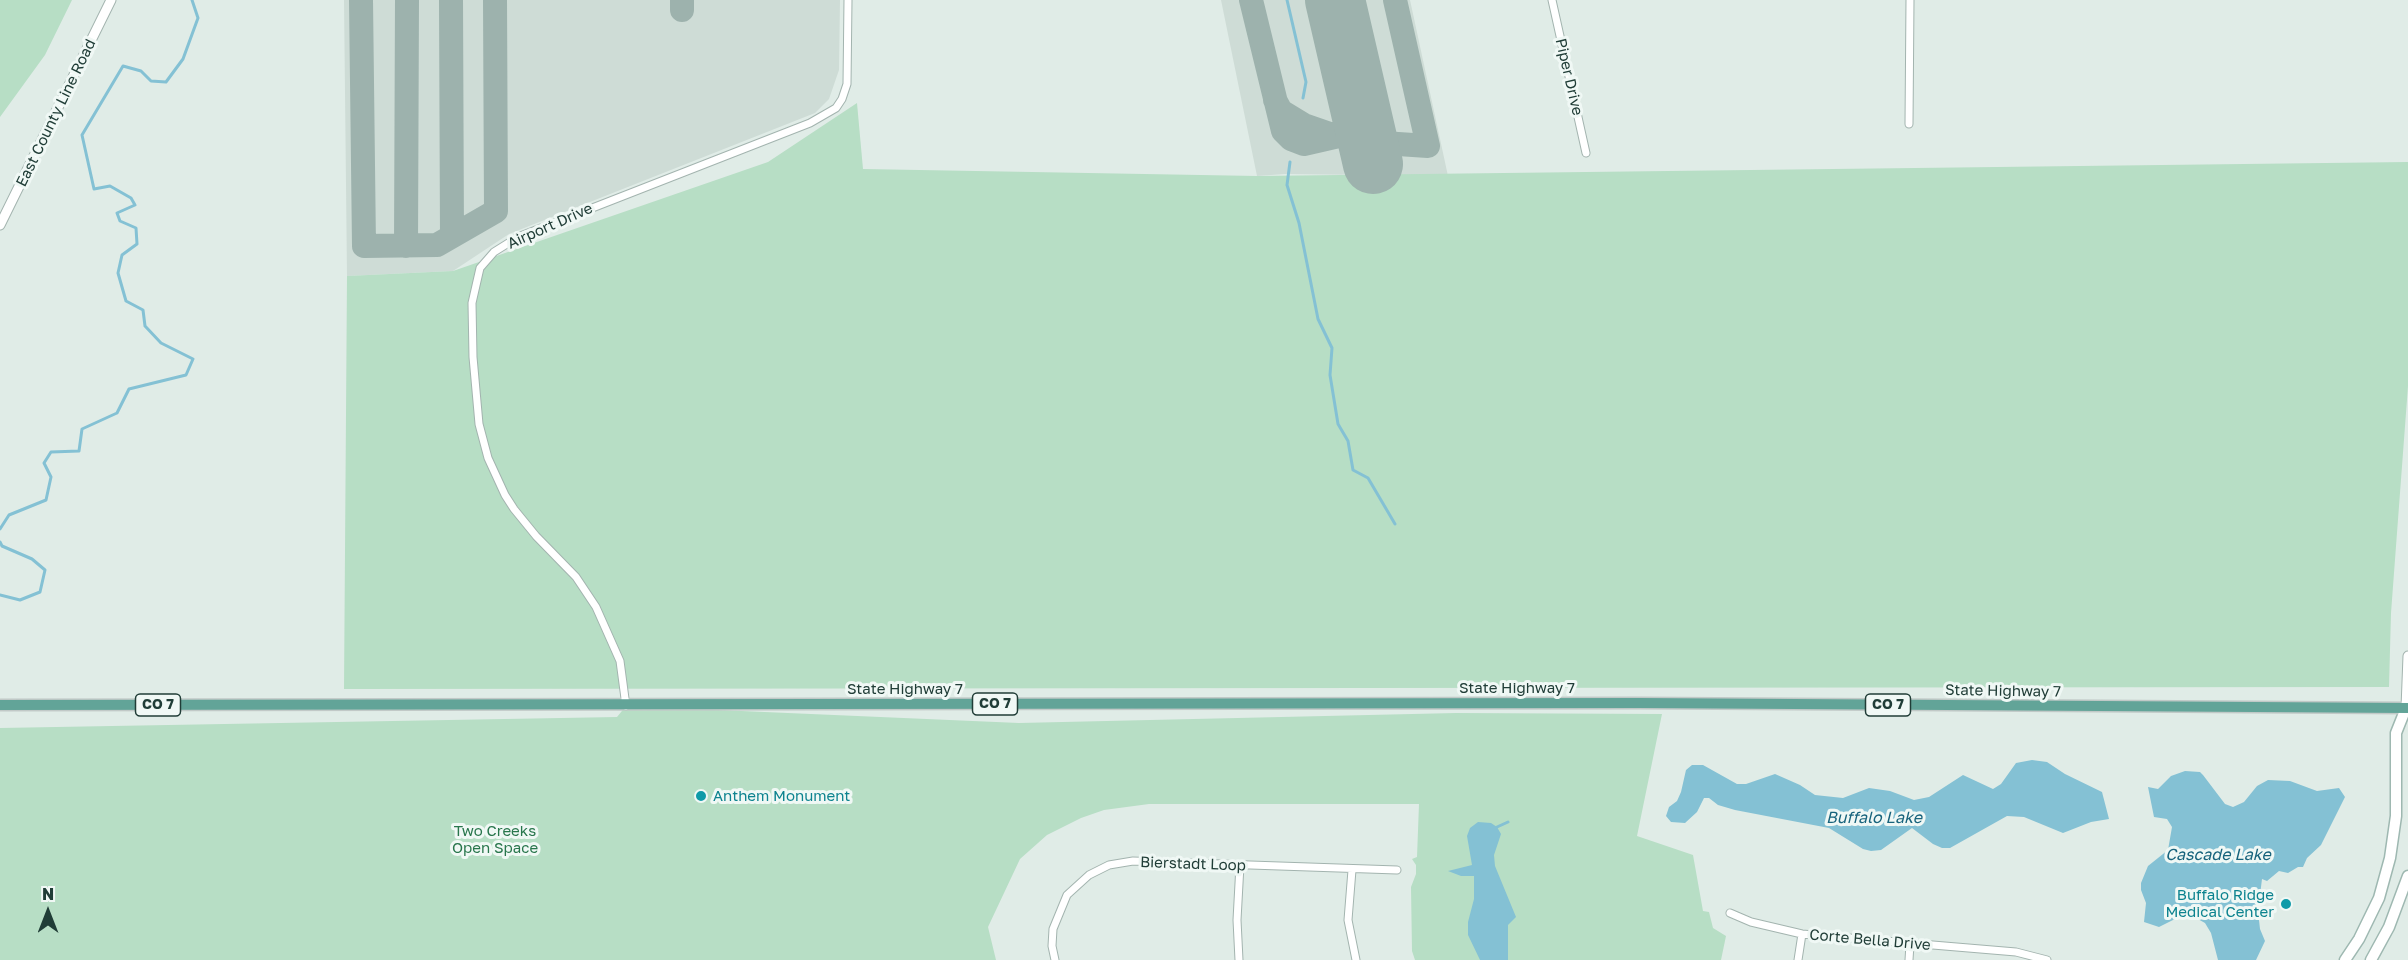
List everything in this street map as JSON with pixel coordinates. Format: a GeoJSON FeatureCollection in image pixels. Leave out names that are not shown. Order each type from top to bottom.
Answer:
{"type":"FeatureCollection","features":[{"type":"Feature","properties":{"kind":"main road","name":"State Highway 7"},"geometry":{"type":"LineString","coordinates":[[626,705],[1640,703],[2407,710]]}},
{"type":"Feature","properties":{"kind":"main road","name":"CO 7"},"geometry":{"type":"LineString","coordinates":[[0,705],[626,705]]}},
{"type":"Feature","properties":{"kind":"main road"},"geometry":{"type":"LineString","coordinates":[[2345,960],[2368,922],[2379,898],[2390,858],[2396,816],[2396,733],[2407,710]]}},
{"type":"Feature","properties":{"kind":"main road"},"geometry":{"type":"LineString","coordinates":[[2371,960],[2390,927],[2408,876]]}},
{"type":"Feature","properties":{"kind":"street","name":"East County Line Road"},"geometry":{"type":"LineString","coordinates":[[0,225],[111,0]]}},
{"type":"Feature","properties":{"kind":"street","name":"Airport Drive"},"geometry":{"type":"LineString","coordinates":[[626,705],[620,661],[596,607],[576,577],[536,536],[514,509],[488,458],[479,424],[473,357],[472,303],[480,268],[494,252],[518,237],[810,123],[836,108],[847,84],[848,0]]}},
{"type":"Feature","properties":{"kind":"street","name":"Piper Drive"},"geometry":{"type":"LineString","coordinates":[[1552,0],[1587,153]]}},
{"type":"Feature","properties":{"kind":"street"},"geometry":{"type":"LineString","coordinates":[[1909,124],[1910,0]]}},
{"type":"Feature","properties":{"kind":"street"},"geometry":{"type":"LineString","coordinates":[[2407,710],[2408,656]]}},
{"type":"Feature","properties":{"kind":"street","name":"Bierstadt Loop"},"geometry":{"type":"LineString","coordinates":[[1055,960],[1052,946],[1053,929],[1067,895],[1089,874],[1109,866],[1133,861],[1397,870]]}},
{"type":"Feature","properties":{"kind":"street"},"geometry":{"type":"LineString","coordinates":[[1239,960],[1237,920],[1240,866]]}},
{"type":"Feature","properties":{"kind":"street"},"geometry":{"type":"LineString","coordinates":[[1352,870],[1348,920],[1356,960]]}},
{"type":"Feature","properties":{"kind":"street","name":"Corte Bella Drive"},"geometry":{"type":"LineString","coordinates":[[1730,913],[1751,922],[1802,934],[2016,952],[2047,960]]}},
{"type":"Feature","properties":{"kind":"street"},"geometry":{"type":"LineString","coordinates":[[1798,960],[1802,934]]}},
{"type":"Feature","properties":{"kind":"street"},"geometry":{"type":"LineString","coordinates":[[1910,944],[1910,960]]}},
{"type":"Feature","properties":{"kind":"shaded area"},"geometry":{"type":"Polygon","coordinates":[[[344,0],[840,0],[839,70],[829,99],[815,113],[509,234],[453,271],[347,276],[344,0]]]}},
{"type":"Feature","properties":{"kind":"shaded area"},"geometry":{"type":"Polygon","coordinates":[[[1221,0],[1410,0],[1448,176],[1285,174],[1257,176],[1221,0]]]}},
{"type":"Feature","properties":{"kind":"green space"},"geometry":{"type":"Polygon","coordinates":[[[0,0],[72,0],[45,55],[0,117],[0,0]]]}},
{"type":"Feature","properties":{"kind":"green space"},"geometry":{"type":"Polygon","coordinates":[[[857,103],[863,169],[1257,176],[2408,162],[2408,386],[2391,613],[2389,687],[344,689],[347,276],[453,271],[768,162],[857,103]]]}},
{"type":"Feature","properties":{"kind":"green space","name":"Two Creeks Open Space"},"geometry":{"type":"Polygon","coordinates":[[[626,706],[1019,723],[1456,713],[1662,714],[1637,836],[1693,855],[1703,911],[1709,912],[1713,928],[1726,936],[1721,960],[1415,960],[1412,951],[1411,887],[1416,874],[1416,865],[1412,859],[1417,857],[1419,804],[1149,804],[1104,810],[1081,818],[1047,835],[1020,859],[988,927],[996,960],[0,960],[0,728],[617,717],[626,706]]]}},
{"type":"Feature","properties":{"kind":"water","name":"Buffalo Lake"},"geometry":{"type":"Polygon","coordinates":[[[2032,760],[2047,762],[2065,774],[2102,792],[2109,819],[2091,822],[2063,833],[2024,817],[2007,816],[1950,848],[1942,848],[1933,844],[1912,828],[1881,850],[1871,851],[1863,849],[1829,828],[1735,810],[1718,805],[1709,798],[1704,798],[1697,812],[1685,823],[1671,822],[1666,816],[1669,807],[1677,801],[1681,792],[1686,770],[1692,765],[1703,765],[1737,784],[1746,784],[1775,774],[1800,785],[1815,795],[1843,798],[1869,788],[1890,791],[1914,800],[1929,797],[1963,775],[1993,789],[2001,784],[2016,763],[2032,760]]]}},
{"type":"Feature","properties":{"kind":"water","name":"Cascade Lake"},"geometry":{"type":"Polygon","coordinates":[[[2185,771],[2200,772],[2225,804],[2233,807],[2244,802],[2257,786],[2268,780],[2290,781],[2317,791],[2339,788],[2345,797],[2321,845],[2307,858],[2303,867],[2298,867],[2288,873],[2279,871],[2267,881],[2262,879],[2258,911],[2260,929],[2265,941],[2256,960],[2218,960],[2211,933],[2205,923],[2187,913],[2159,927],[2144,922],[2146,903],[2141,883],[2148,866],[2168,850],[2172,827],[2167,819],[2154,817],[2148,787],[2158,789],[2171,776],[2185,771]]]}},
{"type":"Feature","properties":{"kind":"water"},"geometry":{"type":"Polygon","coordinates":[[[1478,822],[1491,823],[1501,834],[1494,855],[1495,866],[1516,917],[1508,925],[1508,960],[1480,960],[1468,935],[1468,922],[1474,899],[1474,876],[1461,876],[1448,871],[1472,865],[1467,836],[1470,828],[1478,822]]]}},
{"type":"Feature","properties":{"kind":"waterway"},"geometry":{"type":"LineString","coordinates":[[0,529],[9,515],[46,500],[51,477],[44,463],[51,452],[79,451],[82,429],[117,413],[129,389],[186,375],[193,359],[161,343],[145,326],[143,310],[126,301],[118,273],[122,255],[137,244],[136,228],[120,221],[117,213],[135,205],[131,198],[110,186],[94,189],[82,135],[123,66],[141,71],[151,81],[166,82],[183,59],[198,18],[192,0]]}},
{"type":"Feature","properties":{"kind":"waterway"},"geometry":{"type":"LineString","coordinates":[[1287,0],[1306,82],[1303,98]]}},
{"type":"Feature","properties":{"kind":"waterway"},"geometry":{"type":"LineString","coordinates":[[1290,162],[1287,185],[1299,223],[1318,319],[1332,348],[1330,375],[1338,424],[1348,441],[1353,470],[1368,478],[1395,524]]}},
{"type":"Feature","properties":{"kind":"waterway"},"geometry":{"type":"LineString","coordinates":[[0,542],[2,546],[32,559],[45,570],[40,592],[20,600],[0,595]]}},
{"type":"Feature","properties":{"kind":"waterway"},"geometry":{"type":"LineString","coordinates":[[1497,827],[1508,822]]}},
{"type":"Feature","properties":{"kind":"taxiway"},"geometry":{"type":"LineString","coordinates":[[361,0],[364,246],[437,245],[496,211],[495,0]]}},
{"type":"Feature","properties":{"kind":"taxiway"},"geometry":{"type":"LineString","coordinates":[[406,246],[407,0]]}},
{"type":"Feature","properties":{"kind":"taxiway"},"geometry":{"type":"LineString","coordinates":[[451,0],[452,236]]}},
{"type":"Feature","properties":{"kind":"taxiway"},"geometry":{"type":"LineString","coordinates":[[682,0],[682,10]]}},
{"type":"Feature","properties":{"kind":"taxiway"},"geometry":{"type":"LineString","coordinates":[[1251,0],[1283,131],[1291,139],[1304,144],[1365,130]]}},
{"type":"Feature","properties":{"kind":"taxiway"},"geometry":{"type":"LineString","coordinates":[[1368,142],[1428,146],[1395,0]]}},
{"type":"Feature","properties":{"kind":"taxiway"},"geometry":{"type":"LineString","coordinates":[[1275,100],[1281,111],[1304,125],[1330,134],[1339,134]]}},
{"type":"Feature","properties":{"kind":"runway"},"geometry":{"type":"LineString","coordinates":[[1335,0],[1373,164]]}},
{"type":"Feature","properties":{"kind":"place","name":"Anthem Monument"},"geometry":{"type":"Point","coordinates":[701,796]}},
{"type":"Feature","properties":{"kind":"place","name":"Buffalo Ridge Medical Center"},"geometry":{"type":"Point","coordinates":[2286,904]}}]}
